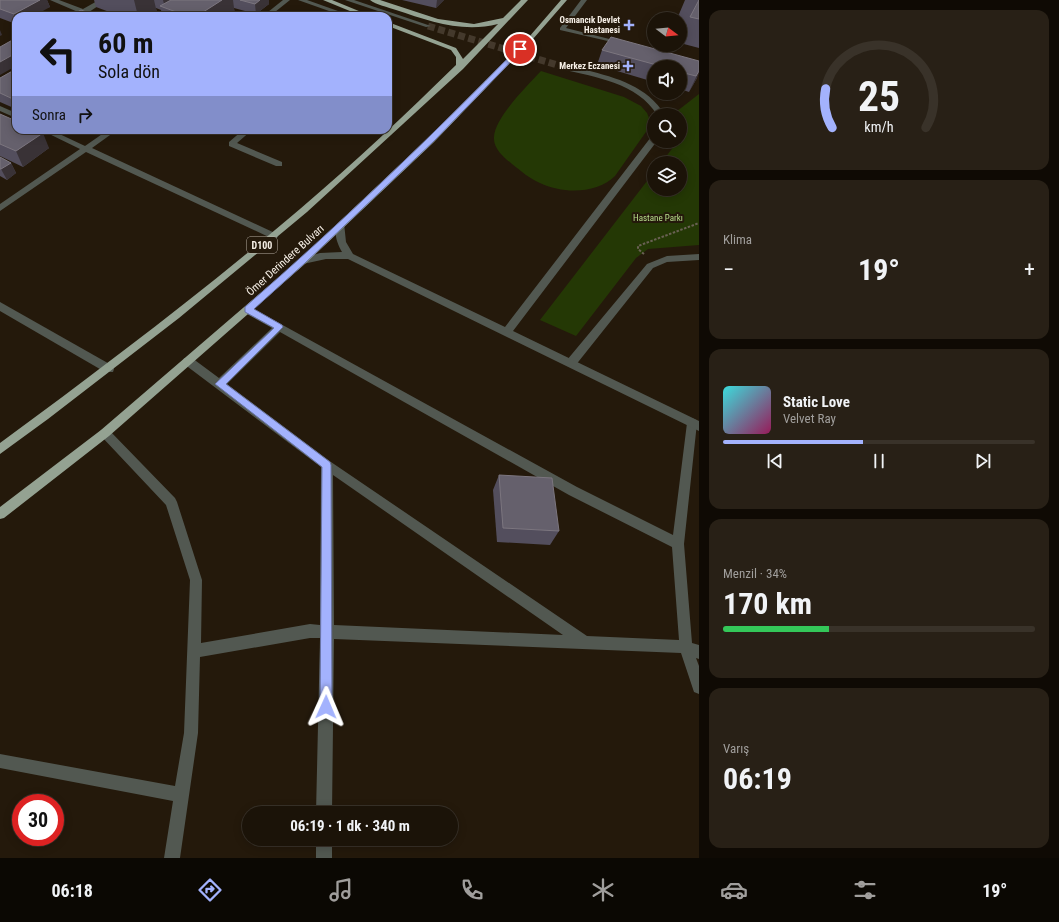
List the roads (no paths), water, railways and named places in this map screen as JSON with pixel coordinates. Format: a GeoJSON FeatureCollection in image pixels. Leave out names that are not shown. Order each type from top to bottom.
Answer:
{"type":"FeatureCollection","features":[{"type":"Feature","properties":{"kind":"highway"},"geometry":{"type":"LineString","coordinates":[[326,0],[358,12]]}},
{"type":"Feature","properties":{"kind":"highway"},"geometry":{"type":"LineString","coordinates":[[373,0],[438,20],[462,25],[483,26],[505,20]]}},
{"type":"Feature","properties":{"kind":"highway","name":"D100"},"geometry":{"type":"LineString","coordinates":[[392,130],[460,67],[525,0]]}},
{"type":"Feature","properties":{"kind":"highway","name":"Ömer Derindere Bulvarı"},"geometry":{"type":"LineString","coordinates":[[0,514],[105,433],[303,261],[437,134],[531,38],[564,0]]}},
{"type":"Feature","properties":{"kind":"highway"},"geometry":{"type":"LineString","coordinates":[[392,26],[454,50],[459,57],[460,67]]}},
{"type":"Feature","properties":{"kind":"highway","name":"D100"},"geometry":{"type":"LineString","coordinates":[[0,449],[109,368],[274,236],[388,134]]}},
{"type":"Feature","properties":{"kind":"street"},"geometry":{"type":"LineString","coordinates":[[53,0],[83,12],[104,0]]}},
{"type":"Feature","properties":{"kind":"street"},"geometry":{"type":"LineString","coordinates":[[271,12],[287,0]]}},
{"type":"Feature","properties":{"kind":"street"},"geometry":{"type":"LineString","coordinates":[[301,0],[337,12]]}},
{"type":"Feature","properties":{"kind":"street"},"geometry":{"type":"LineString","coordinates":[[348,0],[385,12]]}},
{"type":"Feature","properties":{"kind":"street"},"geometry":{"type":"LineString","coordinates":[[584,0],[562,29],[630,46]]}},
{"type":"Feature","properties":{"kind":"street"},"geometry":{"type":"LineString","coordinates":[[392,14],[428,26]]}},
{"type":"Feature","properties":{"kind":"street"},"geometry":{"type":"LineString","coordinates":[[564,67],[610,80],[636,90],[655,104],[657,108]]}},
{"type":"Feature","properties":{"kind":"street"},"geometry":{"type":"LineString","coordinates":[[0,108],[12,114]]}},
{"type":"Feature","properties":{"kind":"street"},"geometry":{"type":"LineString","coordinates":[[53,134],[274,236]]}},
{"type":"Feature","properties":{"kind":"street"},"geometry":{"type":"LineString","coordinates":[[0,208],[108,134]]}},
{"type":"Feature","properties":{"kind":"street"},"geometry":{"type":"LineString","coordinates":[[243,134],[232,144],[279,164]]}},
{"type":"Feature","properties":{"kind":"street"},"geometry":{"type":"LineString","coordinates":[[507,332],[647,147]]}},
{"type":"Feature","properties":{"kind":"street"},"geometry":{"type":"LineString","coordinates":[[341,225],[339,233],[340,241],[350,256]]}},
{"type":"Feature","properties":{"kind":"street"},"geometry":{"type":"LineString","coordinates":[[303,261],[327,255],[350,256],[695,425],[678,544],[686,647],[699,687]]}},
{"type":"Feature","properties":{"kind":"street"},"geometry":{"type":"LineString","coordinates":[[571,363],[646,271],[655,263],[674,258],[699,257]]}},
{"type":"Feature","properties":{"kind":"street"},"geometry":{"type":"LineString","coordinates":[[0,306],[109,368]]}},
{"type":"Feature","properties":{"kind":"street"},"geometry":{"type":"LineString","coordinates":[[248,310],[573,491],[678,544]]}},
{"type":"Feature","properties":{"kind":"street"},"geometry":{"type":"LineString","coordinates":[[220,384],[279,327]]}},
{"type":"Feature","properties":{"kind":"street"},"geometry":{"type":"LineString","coordinates":[[188,361],[327,465],[584,643]]}},
{"type":"Feature","properties":{"kind":"street"},"geometry":{"type":"LineString","coordinates":[[105,433],[171,502],[196,580],[191,733],[172,858]]}},
{"type":"Feature","properties":{"kind":"street"},"geometry":{"type":"LineString","coordinates":[[324,806],[327,632],[327,465]]}},
{"type":"Feature","properties":{"kind":"street"},"geometry":{"type":"LineString","coordinates":[[194,651],[310,631],[686,647],[699,652]]}},
{"type":"Feature","properties":{"kind":"street"},"geometry":{"type":"LineString","coordinates":[[0,761],[182,795]]}},
{"type":"Feature","properties":{"kind":"street"},"geometry":{"type":"LineString","coordinates":[[324,846],[324,858]]}},
{"type":"Feature","properties":{"kind":"tunnel"},"geometry":{"type":"LineString","coordinates":[[428,26],[564,67]]}},
{"type":"Feature","properties":{"kind":"place","name":"Osmancık Devlet Hastanesi"},"geometry":{"type":"Point","coordinates":[629,25]}},
{"type":"Feature","properties":{"kind":"place","name":"Merkez Eczanesi"},"geometry":{"type":"Point","coordinates":[628,66]}},
{"type":"Feature","properties":{"kind":"park label","name":"Hastane Parkı"},"geometry":{"type":"Point","coordinates":[658,218]}}]}
